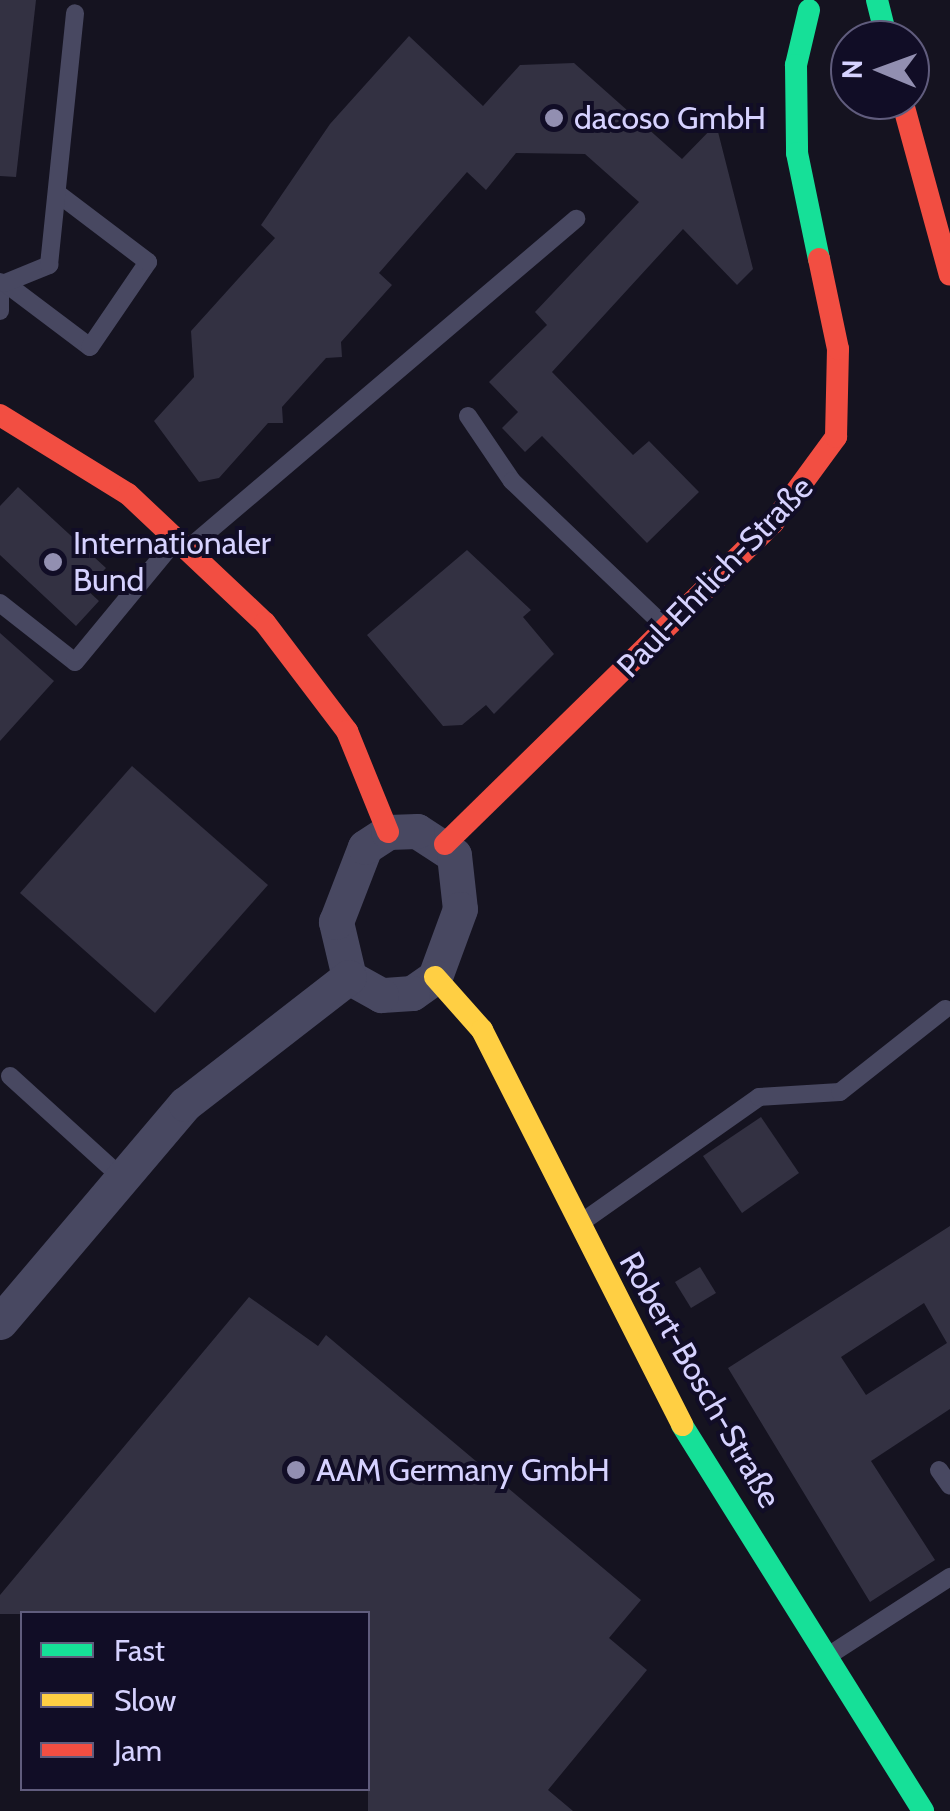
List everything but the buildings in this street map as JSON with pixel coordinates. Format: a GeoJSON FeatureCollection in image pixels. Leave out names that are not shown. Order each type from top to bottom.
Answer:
{"type":"FeatureCollection","features":[{"type":"Feature","properties":{"kind":"street","name":"Paul-Ehrlich-Straße"},"geometry":{"type":"LineString","coordinates":[[446,844],[666,632],[807,488],[839,425],[838,349],[796,153],[796,65],[809,10]]}},
{"type":"Feature","properties":{"kind":"street"},"geometry":{"type":"LineString","coordinates":[[907,120],[950,275]]}},
{"type":"Feature","properties":{"kind":"street"},"geometry":{"type":"LineString","coordinates":[[3,422],[184,542],[348,731],[388,832]]}},
{"type":"Feature","properties":{"kind":"street"},"geometry":{"type":"LineString","coordinates":[[417,831],[446,844],[463,892],[435,977],[395,995],[349,976],[336,922],[359,856],[388,832],[417,831]]}},
{"type":"Feature","properties":{"kind":"street"},"geometry":{"type":"LineString","coordinates":[[0,1322],[186,1104],[349,976]]}},
{"type":"Feature","properties":{"kind":"street","name":"Robert-Bosch-Straße"},"geometry":{"type":"LineString","coordinates":[[435,977],[482,1030],[577,1226],[681,1423],[827,1657],[931,1809]]}},
{"type":"Feature","properties":{"kind":"lane"},"geometry":{"type":"LineString","coordinates":[[2,283],[49,265],[75,13]]}},
{"type":"Feature","properties":{"kind":"lane"},"geometry":{"type":"LineString","coordinates":[[2,283],[90,347],[148,262],[56,193]]}},
{"type":"Feature","properties":{"kind":"lane"},"geometry":{"type":"LineString","coordinates":[[0,604],[74,662],[184,542],[576,220]]}},
{"type":"Feature","properties":{"kind":"lane"},"geometry":{"type":"LineString","coordinates":[[0,311],[2,283]]}},
{"type":"Feature","properties":{"kind":"lane"},"geometry":{"type":"LineString","coordinates":[[468,416],[512,482],[666,632]]}},
{"type":"Feature","properties":{"kind":"lane"},"geometry":{"type":"LineString","coordinates":[[577,1226],[759,1097],[840,1092],[945,1010]]}},
{"type":"Feature","properties":{"kind":"lane"},"geometry":{"type":"LineString","coordinates":[[10,1076],[121,1177]]}},
{"type":"Feature","properties":{"kind":"lane"},"geometry":{"type":"LineString","coordinates":[[827,1657],[950,1577]]}},
{"type":"Feature","properties":{"kind":"traffic: fast"},"geometry":{"type":"LineString","coordinates":[[877,0],[882,20]]}},
{"type":"Feature","properties":{"kind":"traffic: fast"},"geometry":{"type":"LineString","coordinates":[[809,10],[796,65],[797,153],[819,259]]}},
{"type":"Feature","properties":{"kind":"traffic: fast"},"geometry":{"type":"LineString","coordinates":[[682,1425],[923,1811]]}},
{"type":"Feature","properties":{"kind":"traffic: slow"},"geometry":{"type":"LineString","coordinates":[[435,977],[482,1030],[682,1425]]}},
{"type":"Feature","properties":{"kind":"traffic: jam"},"geometry":{"type":"LineString","coordinates":[[907,120],[950,275]]}},
{"type":"Feature","properties":{"kind":"traffic: jam"},"geometry":{"type":"LineString","coordinates":[[445,844],[773,523],[836,437],[838,349],[819,259]]}},
{"type":"Feature","properties":{"kind":"traffic: jam"},"geometry":{"type":"LineString","coordinates":[[0,415],[128,494],[265,623],[347,731],[388,832]]}},
{"type":"Feature","properties":{"kind":"place","name":"dacoso GmbH"},"geometry":{"type":"Point","coordinates":[554,118]}},
{"type":"Feature","properties":{"kind":"place","name":"Internationaler Bund"},"geometry":{"type":"Point","coordinates":[53,562]}},
{"type":"Feature","properties":{"kind":"place","name":"AAM Germany GmbH"},"geometry":{"type":"Point","coordinates":[296,1470]}}]}
